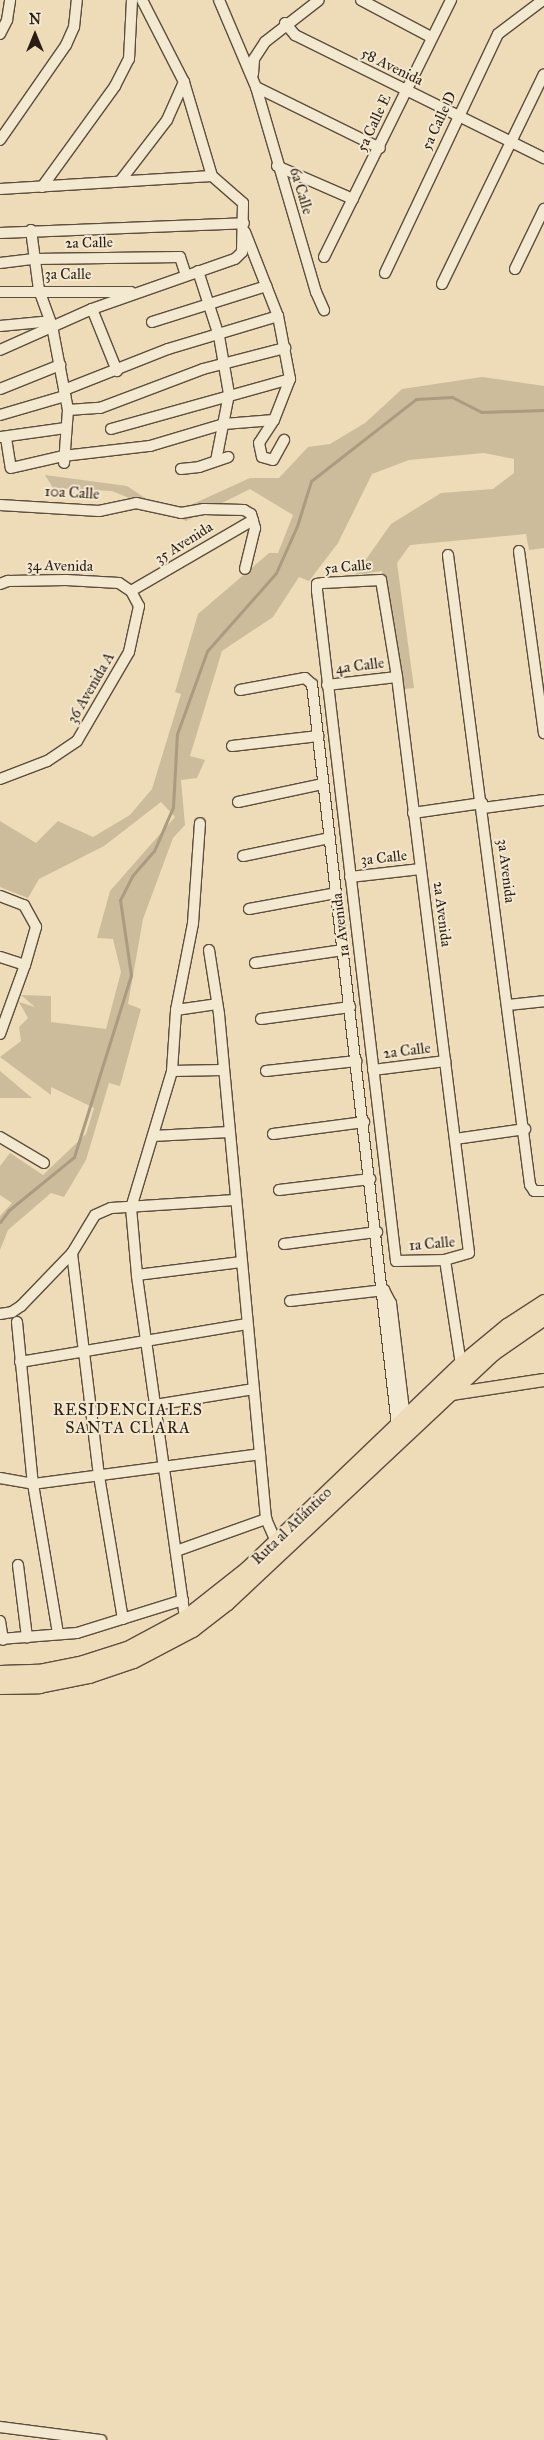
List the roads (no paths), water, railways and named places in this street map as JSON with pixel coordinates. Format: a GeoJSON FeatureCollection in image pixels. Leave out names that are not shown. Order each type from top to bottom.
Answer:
{"type":"FeatureCollection","features":[{"type":"Feature","properties":{"kind":"highway","name":"Ruta al Atlántico"},"geometry":{"type":"LineString","coordinates":[[0,1673],[38,1672],[83,1662],[127,1649],[186,1618],[248,1568],[461,1364],[507,1326],[544,1302]]}},
{"type":"Feature","properties":{"kind":"highway","name":"Ruta al Atlántico"},"geometry":{"type":"LineString","coordinates":[[0,1686],[39,1685],[89,1675],[133,1660],[192,1629],[276,1556],[445,1395],[492,1353],[544,1317]]}},
{"type":"Feature","properties":{"kind":"main road"},"geometry":{"type":"LineString","coordinates":[[445,1395],[544,1380]]}},
{"type":"Feature","properties":{"kind":"street"},"geometry":{"type":"LineString","coordinates":[[0,34],[7,20],[10,0]]}},
{"type":"Feature","properties":{"kind":"street"},"geometry":{"type":"LineString","coordinates":[[0,140],[66,45],[74,27],[77,0]]}},
{"type":"Feature","properties":{"kind":"street"},"geometry":{"type":"LineString","coordinates":[[42,187],[115,86],[128,59],[132,0]]}},
{"type":"Feature","properties":{"kind":"street"},"geometry":{"type":"LineString","coordinates":[[0,350],[92,309],[238,257],[245,227],[245,208],[240,198],[212,176],[184,82],[142,0]]}},
{"type":"Feature","properties":{"kind":"street","name":"6a Calle"},"geometry":{"type":"LineString","coordinates":[[219,0],[254,83],[277,166],[324,310]]}},
{"type":"Feature","properties":{"kind":"street","name":"6a Calle"},"geometry":{"type":"LineString","coordinates":[[254,83],[258,50],[286,23],[318,0]]}},
{"type":"Feature","properties":{"kind":"street"},"geometry":{"type":"LineString","coordinates":[[360,0],[431,37]]}},
{"type":"Feature","properties":{"kind":"street","name":"5a Calle E"},"geometry":{"type":"LineString","coordinates":[[324,257],[380,148],[405,91],[450,0]]}},
{"type":"Feature","properties":{"kind":"street","name":"5a Calle D"},"geometry":{"type":"LineString","coordinates":[[384,273],[498,34],[543,0]]}},
{"type":"Feature","properties":{"kind":"street","name":"58 Avenida"},"geometry":{"type":"LineString","coordinates":[[286,23],[295,35],[405,91],[512,140],[544,158]]}},
{"type":"Feature","properties":{"kind":"street"},"geometry":{"type":"LineString","coordinates":[[442,284],[544,74]]}},
{"type":"Feature","properties":{"kind":"street"},"geometry":{"type":"LineString","coordinates":[[121,180],[167,120],[184,82]]}},
{"type":"Feature","properties":{"kind":"street"},"geometry":{"type":"LineString","coordinates":[[254,83],[380,148]]}},
{"type":"Feature","properties":{"kind":"street"},"geometry":{"type":"LineString","coordinates":[[277,166],[353,198]]}},
{"type":"Feature","properties":{"kind":"street"},"geometry":{"type":"LineString","coordinates":[[0,189],[121,180],[212,176]]}},
{"type":"Feature","properties":{"kind":"street"},"geometry":{"type":"LineString","coordinates":[[515,269],[544,209]]}},
{"type":"Feature","properties":{"kind":"street"},"geometry":{"type":"LineString","coordinates":[[0,233],[31,230],[245,227]]}},
{"type":"Feature","properties":{"kind":"street"},"geometry":{"type":"LineString","coordinates":[[245,227],[278,316],[290,378],[274,420],[258,443],[262,457],[273,460],[284,440]]}},
{"type":"Feature","properties":{"kind":"street"},"geometry":{"type":"LineString","coordinates":[[31,230],[39,290],[52,326],[68,410],[63,459]]}},
{"type":"Feature","properties":{"kind":"street","name":"2a Calle"},"geometry":{"type":"LineString","coordinates":[[0,263],[34,259],[180,257],[186,275]]}},
{"type":"Feature","properties":{"kind":"street"},"geometry":{"type":"LineString","coordinates":[[198,271],[219,336],[225,363],[228,394],[216,462]]}},
{"type":"Feature","properties":{"kind":"street"},"geometry":{"type":"LineString","coordinates":[[152,322],[266,286]]}},
{"type":"Feature","properties":{"kind":"street","name":"3a Calle"},"geometry":{"type":"LineString","coordinates":[[0,292],[39,290],[137,292]]}},
{"type":"Feature","properties":{"kind":"street"},"geometry":{"type":"LineString","coordinates":[[92,309],[117,371]]}},
{"type":"Feature","properties":{"kind":"street"},"geometry":{"type":"LineString","coordinates":[[0,414],[64,393],[168,349],[219,336],[278,316]]}},
{"type":"Feature","properties":{"kind":"street"},"geometry":{"type":"LineString","coordinates":[[0,326],[42,322],[52,326]]}},
{"type":"Feature","properties":{"kind":"street"},"geometry":{"type":"LineString","coordinates":[[68,410],[100,408],[225,363],[285,348]]}},
{"type":"Feature","properties":{"kind":"street"},"geometry":{"type":"LineString","coordinates":[[0,389],[60,365]]}},
{"type":"Feature","properties":{"kind":"street"},"geometry":{"type":"LineString","coordinates":[[111,429],[228,394],[290,378]]}},
{"type":"Feature","properties":{"kind":"street"},"geometry":{"type":"LineString","coordinates":[[65,428],[3,437],[11,468],[150,446],[224,424],[274,420]]}},
{"type":"Feature","properties":{"kind":"street"},"geometry":{"type":"LineString","coordinates":[[181,469],[216,462],[228,457]]}},
{"type":"Feature","properties":{"kind":"street","name":"10a Calle"},"geometry":{"type":"LineString","coordinates":[[0,506],[99,511],[136,503],[181,513],[204,509],[244,510],[251,514],[253,520]]}},
{"type":"Feature","properties":{"kind":"street"},"geometry":{"type":"LineString","coordinates":[[245,569],[255,528],[253,520]]}},
{"type":"Feature","properties":{"kind":"street","name":"35 Avenida"},"geometry":{"type":"LineString","coordinates":[[131,591],[253,520]]}},
{"type":"Feature","properties":{"kind":"street"},"geometry":{"type":"LineString","coordinates":[[519,551],[544,733]]}},
{"type":"Feature","properties":{"kind":"street","name":"3a Avenida"},"geometry":{"type":"LineString","coordinates":[[448,555],[525,1129],[530,1186],[539,1191]]}},
{"type":"Feature","properties":{"kind":"street","name":"34 Avenida"},"geometry":{"type":"LineString","coordinates":[[0,584],[8,581],[66,580],[120,583],[131,591]]}},
{"type":"Feature","properties":{"kind":"street","name":"5a Calle"},"geometry":{"type":"LineString","coordinates":[[317,584],[380,580]]}},
{"type":"Feature","properties":{"kind":"street","name":"2a Avenida"},"geometry":{"type":"LineString","coordinates":[[380,580],[397,677],[469,1253]]}},
{"type":"Feature","properties":{"kind":"street","name":"1a Avenida"},"geometry":{"type":"LineString","coordinates":[[317,584],[327,685],[396,1261]]}},
{"type":"Feature","properties":{"kind":"street","name":"36 Avenida A"},"geometry":{"type":"LineString","coordinates":[[0,779],[47,761],[77,741],[128,652],[139,606],[131,591]]}},
{"type":"Feature","properties":{"kind":"street","name":"4a Calle"},"geometry":{"type":"LineString","coordinates":[[327,685],[397,677]]}},
{"type":"Feature","properties":{"kind":"street"},"geometry":{"type":"LineString","coordinates":[[240,690],[308,680],[312,684],[370,1179],[384,1290],[390,1303],[401,1421]]}},
{"type":"Feature","properties":{"kind":"street"},"geometry":{"type":"LineString","coordinates":[[232,746],[318,736]]}},
{"type":"Feature","properties":{"kind":"street"},"geometry":{"type":"LineString","coordinates":[[238,802],[323,784]]}},
{"type":"Feature","properties":{"kind":"street"},"geometry":{"type":"LineString","coordinates":[[413,813],[544,800]]}},
{"type":"Feature","properties":{"kind":"street"},"geometry":{"type":"LineString","coordinates":[[186,1618],[137,1276],[131,1208],[172,1071],[176,1010],[193,923],[200,823]]}},
{"type":"Feature","properties":{"kind":"street"},"geometry":{"type":"LineString","coordinates":[[243,856],[330,838]]}},
{"type":"Feature","properties":{"kind":"street","name":"3a Calle"},"geometry":{"type":"LineString","coordinates":[[350,877],[421,869]]}},
{"type":"Feature","properties":{"kind":"street"},"geometry":{"type":"LineString","coordinates":[[249,910],[336,893]]}},
{"type":"Feature","properties":{"kind":"street"},"geometry":{"type":"LineString","coordinates":[[0,896],[24,905],[32,916],[36,927],[30,954],[0,1034]]}},
{"type":"Feature","properties":{"kind":"street"},"geometry":{"type":"LineString","coordinates":[[210,950],[217,1004],[266,1519],[276,1541]]}},
{"type":"Feature","properties":{"kind":"street"},"geometry":{"type":"LineString","coordinates":[[254,963],[343,950]]}},
{"type":"Feature","properties":{"kind":"street"},"geometry":{"type":"LineString","coordinates":[[0,958],[25,965]]}},
{"type":"Feature","properties":{"kind":"street"},"geometry":{"type":"LineString","coordinates":[[508,1005],[544,1001]]}},
{"type":"Feature","properties":{"kind":"street"},"geometry":{"type":"LineString","coordinates":[[176,1010],[217,1004]]}},
{"type":"Feature","properties":{"kind":"street"},"geometry":{"type":"LineString","coordinates":[[261,1019],[350,1008]]}},
{"type":"Feature","properties":{"kind":"street"},"geometry":{"type":"LineString","coordinates":[[266,1071],[356,1061]]}},
{"type":"Feature","properties":{"kind":"street","name":"2a Calle"},"geometry":{"type":"LineString","coordinates":[[373,1070],[445,1061]]}},
{"type":"Feature","properties":{"kind":"street"},"geometry":{"type":"LineString","coordinates":[[172,1071],[222,1070]]}},
{"type":"Feature","properties":{"kind":"street"},"geometry":{"type":"LineString","coordinates":[[273,1134],[364,1122]]}},
{"type":"Feature","properties":{"kind":"street"},"geometry":{"type":"LineString","coordinates":[[455,1139],[525,1129]]}},
{"type":"Feature","properties":{"kind":"street"},"geometry":{"type":"LineString","coordinates":[[153,1136],[228,1132]]}},
{"type":"Feature","properties":{"kind":"street"},"geometry":{"type":"LineString","coordinates":[[0,1137],[44,1164]]}},
{"type":"Feature","properties":{"kind":"street"},"geometry":{"type":"LineString","coordinates":[[278,1190],[370,1179]]}},
{"type":"Feature","properties":{"kind":"street"},"geometry":{"type":"LineString","coordinates":[[0,1314],[12,1312],[21,1306],[72,1253],[95,1215],[111,1208],[235,1200]]}},
{"type":"Feature","properties":{"kind":"street"},"geometry":{"type":"LineString","coordinates":[[284,1244],[377,1232]]}},
{"type":"Feature","properties":{"kind":"street"},"geometry":{"type":"LineString","coordinates":[[72,1253],[99,1476],[123,1619]]}},
{"type":"Feature","properties":{"kind":"street","name":"1a Calle"},"geometry":{"type":"LineString","coordinates":[[396,1261],[444,1260],[469,1253]]}},
{"type":"Feature","properties":{"kind":"street"},"geometry":{"type":"LineString","coordinates":[[444,1260],[461,1364]]}},
{"type":"Feature","properties":{"kind":"street"},"geometry":{"type":"LineString","coordinates":[[137,1276],[241,1262]]}},
{"type":"Feature","properties":{"kind":"street"},"geometry":{"type":"LineString","coordinates":[[290,1301],[384,1290]]}},
{"type":"Feature","properties":{"kind":"street"},"geometry":{"type":"LineString","coordinates":[[17,1322],[33,1484],[58,1634]]}},
{"type":"Feature","properties":{"kind":"street"},"geometry":{"type":"LineString","coordinates":[[20,1362],[247,1324]]}},
{"type":"Feature","properties":{"kind":"street"},"geometry":{"type":"LineString","coordinates":[[155,1405],[254,1389]]}},
{"type":"Feature","properties":{"kind":"street"},"geometry":{"type":"LineString","coordinates":[[0,1478],[33,1484],[164,1469],[260,1454]]}},
{"type":"Feature","properties":{"kind":"street"},"geometry":{"type":"LineString","coordinates":[[176,1550],[266,1519]]}},
{"type":"Feature","properties":{"kind":"street"},"geometry":{"type":"LineString","coordinates":[[18,1565],[27,1637]]}},
{"type":"Feature","properties":{"kind":"street"},"geometry":{"type":"LineString","coordinates":[[0,1621],[2,1640],[77,1633],[183,1600]]}},
{"type":"Feature","properties":{"kind":"street"},"geometry":{"type":"LineString","coordinates":[[0,2427],[101,2440]]}},
{"type":"Feature","properties":{"kind":"waterway"},"geometry":{"type":"LineString","coordinates":[[0,1222],[9,1210],[74,1157],[131,975],[120,900],[132,876],[154,851],[173,807],[177,734],[207,651],[276,573],[297,526],[311,481],[416,399],[452,397],[481,412],[544,410]]}},
{"type":"Feature","properties":{"kind":"district","name":"RESIDENCIALES SANTA CLARA"},"geometry":{"type":"Point","coordinates":[128,1419]}}]}
